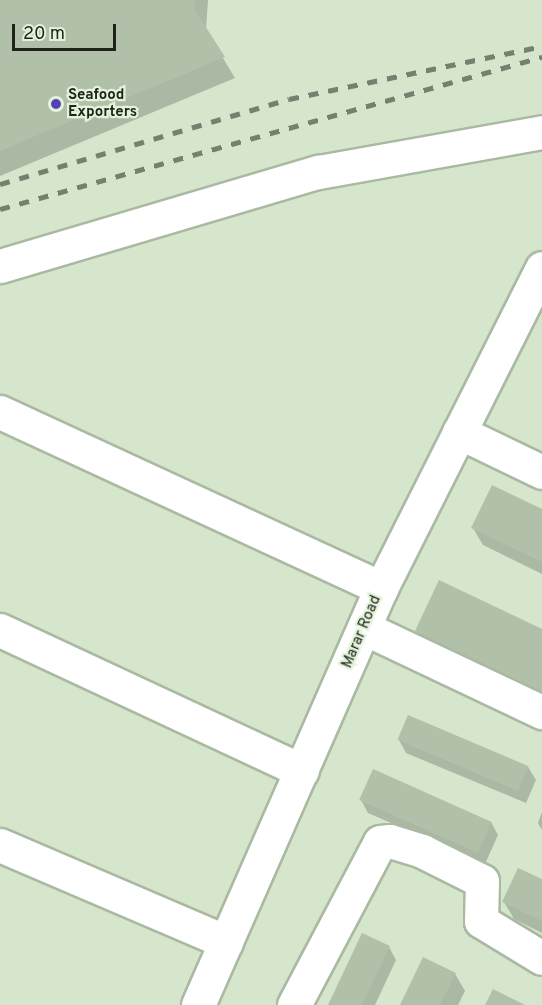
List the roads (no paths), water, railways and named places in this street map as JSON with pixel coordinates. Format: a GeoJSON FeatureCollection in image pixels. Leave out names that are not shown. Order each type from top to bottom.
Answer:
{"type":"FeatureCollection","features":[{"type":"Feature","properties":{"kind":"street"},"geometry":{"type":"LineString","coordinates":[[0,266],[318,172],[542,132]]}},
{"type":"Feature","properties":{"kind":"street","name":"Marar Road"},"geometry":{"type":"LineString","coordinates":[[198,1005],[381,588],[542,268]]}},
{"type":"Feature","properties":{"kind":"street"},"geometry":{"type":"LineString","coordinates":[[0,412],[381,588]]}},
{"type":"Feature","properties":{"kind":"street"},"geometry":{"type":"LineString","coordinates":[[459,432],[542,472]]}},
{"type":"Feature","properties":{"kind":"street"},"geometry":{"type":"LineString","coordinates":[[364,628],[542,712]]}},
{"type":"Feature","properties":{"kind":"street"},"geometry":{"type":"LineString","coordinates":[[0,630],[302,771]]}},
{"type":"Feature","properties":{"kind":"street"},"geometry":{"type":"LineString","coordinates":[[294,1005],[380,842],[390,841],[422,851],[482,881],[482,921],[542,958]]}},
{"type":"Feature","properties":{"kind":"street"},"geometry":{"type":"LineString","coordinates":[[0,845],[226,942]]}},
{"type":"Feature","properties":{"kind":"railway"},"geometry":{"type":"LineString","coordinates":[[0,184],[289,99],[542,46]]}},
{"type":"Feature","properties":{"kind":"railway"},"geometry":{"type":"LineString","coordinates":[[0,209],[542,57]]}},
{"type":"Feature","properties":{"kind":"place","name":"Seafood Exporters"},"geometry":{"type":"Point","coordinates":[56,104]}}]}
